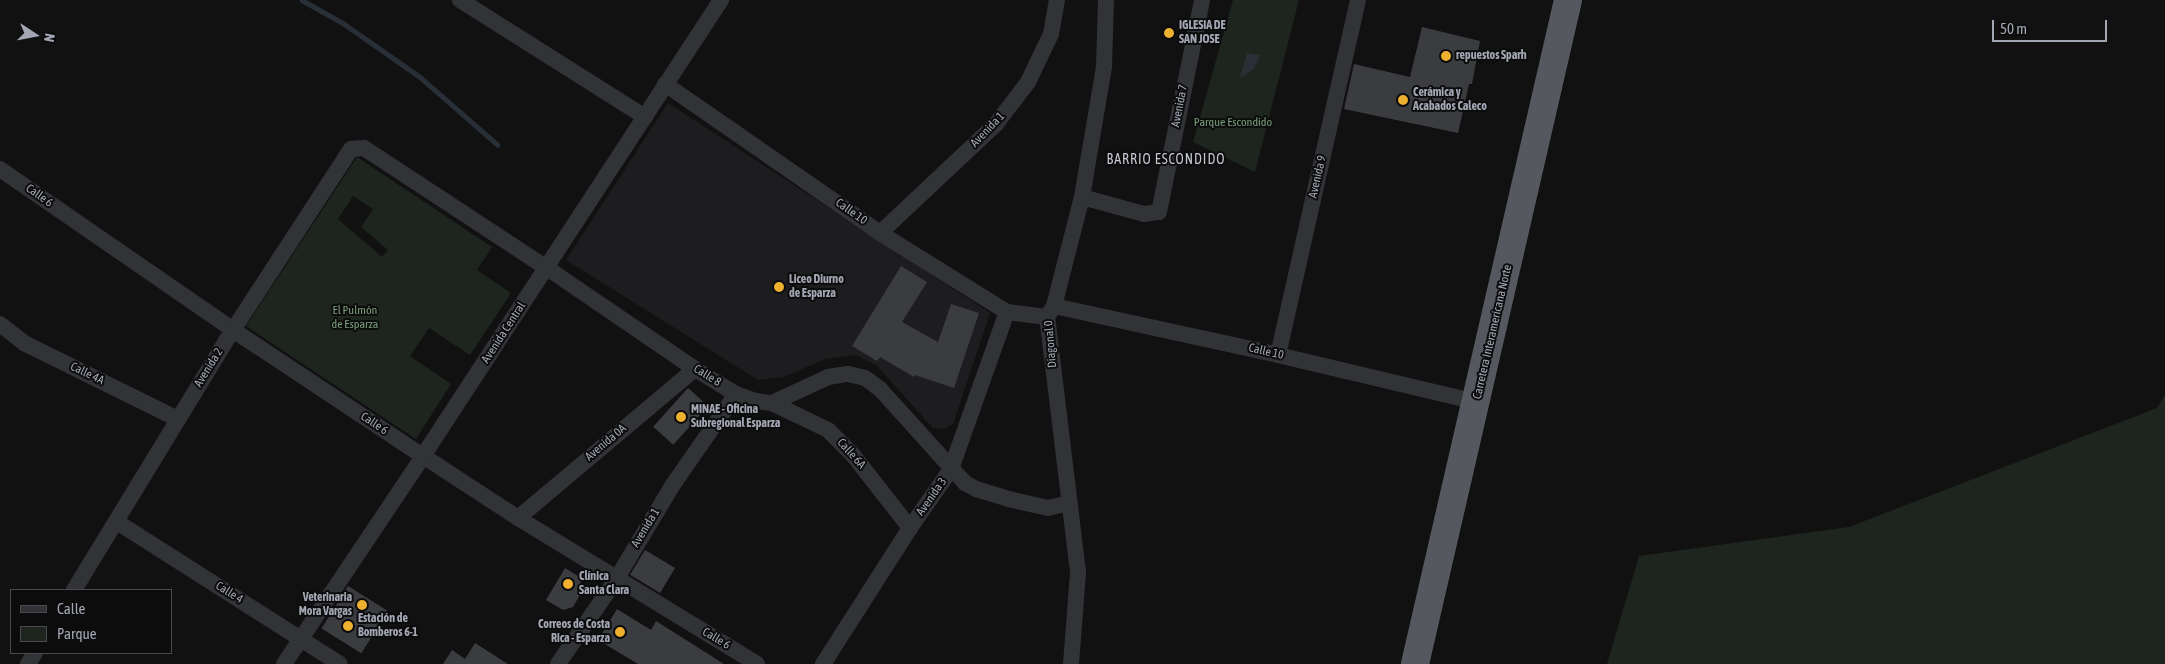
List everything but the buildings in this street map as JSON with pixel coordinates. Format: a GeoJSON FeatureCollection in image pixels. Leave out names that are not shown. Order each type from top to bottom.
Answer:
{"type":"FeatureCollection","features":[{"type":"Feature","properties":{"kind":"highway","name":"Carretera Interamericana Norte"},"geometry":{"type":"LineString","coordinates":[[1415,664],[1477,402],[1568,0]]}},
{"type":"Feature","properties":{"kind":"street"},"geometry":{"type":"LineString","coordinates":[[460,0],[645,118]]}},
{"type":"Feature","properties":{"kind":"street","name":"Avenida Central"},"geometry":{"type":"LineString","coordinates":[[284,664],[547,268],[721,0]]}},
{"type":"Feature","properties":{"kind":"street","name":"Avenida 1"},"geometry":{"type":"LineString","coordinates":[[880,233],[996,124],[1028,82],[1051,34],[1057,0]]}},
{"type":"Feature","properties":{"kind":"street","name":"Diagonal 0"},"geometry":{"type":"LineString","coordinates":[[1071,664],[1078,572],[1069,504],[1050,311],[1082,197],[1104,67],[1106,0]]}},
{"type":"Feature","properties":{"kind":"street","name":"Avenida 7"},"geometry":{"type":"LineString","coordinates":[[1082,197],[1144,214],[1158,212],[1202,0]]}},
{"type":"Feature","properties":{"kind":"street","name":"Avenida 9"},"geometry":{"type":"LineString","coordinates":[[1278,354],[1358,0]]}},
{"type":"Feature","properties":{"kind":"street","name":"Calle 10"},"geometry":{"type":"LineString","coordinates":[[665,84],[880,233],[1006,312],[1050,311],[1278,354],[1477,402]]}},
{"type":"Feature","properties":{"kind":"street","name":"Calle 8"},"geometry":{"type":"LineString","coordinates":[[351,149],[364,148],[547,268],[695,369],[736,394],[755,401],[772,403]]}},
{"type":"Feature","properties":{"kind":"street","name":"Avenida 2"},"geometry":{"type":"LineString","coordinates":[[75,589],[233,330],[351,149]]}},
{"type":"Feature","properties":{"kind":"street","name":"Calle 6"},"geometry":{"type":"LineString","coordinates":[[0,169],[233,330],[423,456],[518,518],[757,664]]}},
{"type":"Feature","properties":{"kind":"street","name":"Avenida 3"},"geometry":{"type":"LineString","coordinates":[[822,664],[910,528],[952,469],[1006,312]]}},
{"type":"Feature","properties":{"kind":"street","name":"Calle 4A"},"geometry":{"type":"LineString","coordinates":[[0,324],[24,343],[178,419]]}},
{"type":"Feature","properties":{"kind":"street","name":"Avenida 0A"},"geometry":{"type":"LineString","coordinates":[[518,518],[695,369]]}},
{"type":"Feature","properties":{"kind":"street"},"geometry":{"type":"LineString","coordinates":[[772,403],[828,377],[848,374],[865,378],[880,389],[965,483],[976,489],[1008,499],[1048,508],[1069,504]]}},
{"type":"Feature","properties":{"kind":"street","name":"Avenida 1"},"geometry":{"type":"LineString","coordinates":[[558,664],[616,578],[672,486],[736,394]]}},
{"type":"Feature","properties":{"kind":"street","name":"Calle 6A"},"geometry":{"type":"LineString","coordinates":[[772,403],[828,430],[854,455],[910,528]]}},
{"type":"Feature","properties":{"kind":"street","name":"Calle 4"},"geometry":{"type":"LineString","coordinates":[[116,522],[340,664]]}},
{"type":"Feature","properties":{"kind":"shaded area"},"geometry":{"type":"Polygon","coordinates":[[[1247,53],[1260,55],[1254,69],[1240,78],[1247,53]]]}},
{"type":"Feature","properties":{"kind":"shaded area","name":"Liceo Diurno de Esparza"},"geometry":{"type":"Polygon","coordinates":[[[668,103],[990,313],[953,424],[945,429],[933,428],[876,365],[856,355],[825,359],[784,377],[758,380],[566,260],[668,103]]]}},
{"type":"Feature","properties":{"kind":"green space","name":"Parque Escondido"},"geometry":{"type":"Polygon","coordinates":[[[1233,0],[1299,0],[1255,172],[1193,142],[1233,0]]]}},
{"type":"Feature","properties":{"kind":"green space","name":"El Pulmón de Esparza"},"geometry":{"type":"Polygon","coordinates":[[[357,157],[492,247],[477,270],[511,293],[470,355],[429,328],[410,356],[451,384],[416,439],[246,326],[357,157]],[[353,196],[338,219],[382,257],[388,250],[361,227],[373,209],[353,196]]]}},
{"type":"Feature","properties":{"kind":"green space"},"geometry":{"type":"Polygon","coordinates":[[[2165,395],[2165,664],[1607,664],[1639,556],[1849,527],[2157,408],[2165,395]]]}},
{"type":"Feature","properties":{"kind":"waterway"},"geometry":{"type":"LineString","coordinates":[[302,0],[343,23],[420,77],[498,145]]}},
{"type":"Feature","properties":{"kind":"place","name":"IGLESIA DE SAN JOSE"},"geometry":{"type":"Point","coordinates":[1169,33]}},
{"type":"Feature","properties":{"kind":"place","name":"repuestos Sparh"},"geometry":{"type":"Point","coordinates":[1446,56]}},
{"type":"Feature","properties":{"kind":"place","name":"Cerámica y Acabados Caleco"},"geometry":{"type":"Point","coordinates":[1403,100]}},
{"type":"Feature","properties":{"kind":"place","name":"Liceo Diurno de Esparza"},"geometry":{"type":"Point","coordinates":[779,287]}},
{"type":"Feature","properties":{"kind":"place","name":"MINAE - Oficina Subregional Esparza"},"geometry":{"type":"Point","coordinates":[681,417]}},
{"type":"Feature","properties":{"kind":"place","name":"Clínica Santa Clara"},"geometry":{"type":"Point","coordinates":[568,584]}},
{"type":"Feature","properties":{"kind":"place","name":"Veterinaria Mora Vargas"},"geometry":{"type":"Point","coordinates":[362,605]}},
{"type":"Feature","properties":{"kind":"place","name":"Estación de Bomberos 6-1"},"geometry":{"type":"Point","coordinates":[348,626]}},
{"type":"Feature","properties":{"kind":"place","name":"Correos de Costa Rica - Esparza"},"geometry":{"type":"Point","coordinates":[620,632]}},
{"type":"Feature","properties":{"kind":"district","name":"BARRIO ESCONDIDO"},"geometry":{"type":"Point","coordinates":[1166,159]}}]}
